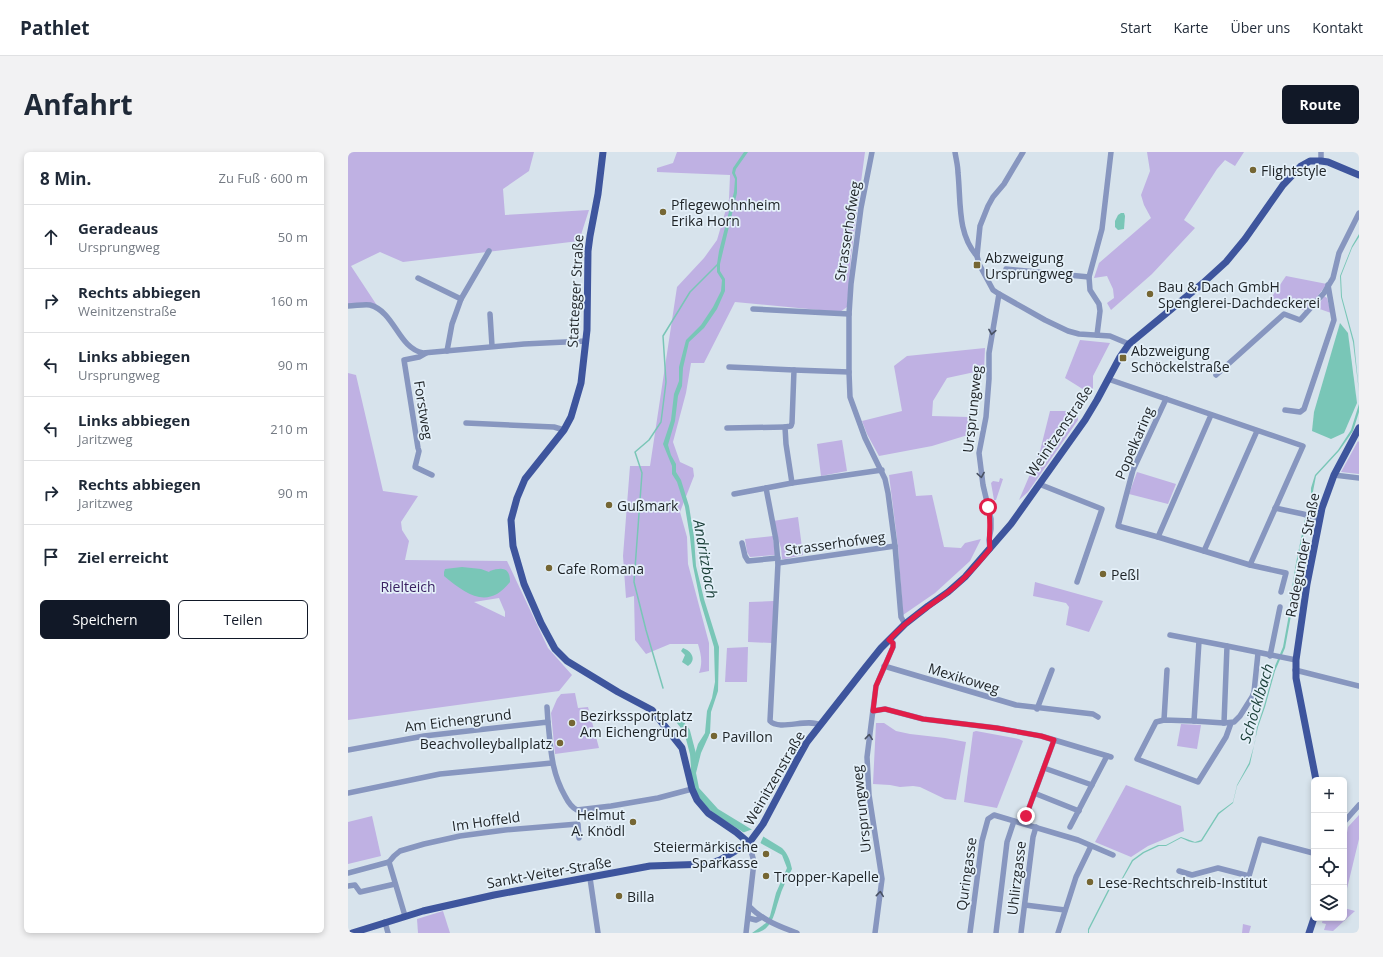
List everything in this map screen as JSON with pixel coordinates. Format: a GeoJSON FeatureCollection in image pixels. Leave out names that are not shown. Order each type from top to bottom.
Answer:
{"type":"FeatureCollection","features":[{"type":"Feature","properties":{"kind":"main road","name":"Stattegger Straße"},"geometry":{"type":"LineString","coordinates":[[603,152],[599,189],[588,251],[586,341],[581,383],[571,417],[564,430],[525,479],[517,498],[511,520],[511,532],[515,554],[524,584],[555,649],[567,661],[618,692],[650,708],[660,718],[682,748],[692,789],[697,800],[708,813],[751,841]]}},
{"type":"Feature","properties":{"kind":"main road","name":"Weinitzenstraße"},"geometry":{"type":"LineString","coordinates":[[751,841],[768,815],[796,760],[820,725],[889,640],[905,624],[948,592],[965,577],[1011,524],[1085,420],[1120,357],[1129,344],[1226,262],[1245,239],[1283,185],[1301,166],[1310,161],[1321,161]]}},
{"type":"Feature","properties":{"kind":"main road"},"geometry":{"type":"LineString","coordinates":[[1321,161],[1328,162],[1359,175]]}},
{"type":"Feature","properties":{"kind":"main road","name":"Radegunder Straße"},"geometry":{"type":"LineString","coordinates":[[1315,777],[1295,670],[1296,660],[1317,517],[1334,475],[1359,428]]}},
{"type":"Feature","properties":{"kind":"main road","name":"Sankt-Veiter-Straße"},"geometry":{"type":"LineString","coordinates":[[352,933],[405,916],[494,895],[650,866],[708,864],[720,860],[751,841]]}},
{"type":"Feature","properties":{"kind":"main road"},"geometry":{"type":"LineString","coordinates":[[1309,933],[1313,921]]}},
{"type":"Feature","properties":{"kind":"street","name":"Strasserhofweg"},"geometry":{"type":"LineString","coordinates":[[872,152],[854,254],[849,314],[850,397],[865,438],[882,470],[888,493],[895,546],[901,617],[905,624]]}},
{"type":"Feature","properties":{"kind":"street"},"geometry":{"type":"LineString","coordinates":[[955,152],[961,215],[965,237],[977,256]]}},
{"type":"Feature","properties":{"kind":"street"},"geometry":{"type":"LineString","coordinates":[[1023,152],[1004,184],[993,197],[985,210],[980,226],[977,256],[979,264],[993,290],[1045,320],[1068,331],[1097,336],[1110,336],[1129,344]]}},
{"type":"Feature","properties":{"kind":"street"},"geometry":{"type":"LineString","coordinates":[[1097,336],[1100,311],[1099,304],[1090,290],[1089,277],[1102,229],[1111,152]]}},
{"type":"Feature","properties":{"kind":"street"},"geometry":{"type":"LineString","coordinates":[[1321,152],[1321,161]]}},
{"type":"Feature","properties":{"kind":"street"},"geometry":{"type":"LineString","coordinates":[[1216,375],[1284,314],[1300,320],[1311,308],[1333,278],[1339,253],[1359,213]]}},
{"type":"Feature","properties":{"kind":"street"},"geometry":{"type":"LineString","coordinates":[[447,351],[452,324],[461,299],[489,252]]}},
{"type":"Feature","properties":{"kind":"street"},"geometry":{"type":"LineString","coordinates":[[1006,269],[1089,277]]}},
{"type":"Feature","properties":{"kind":"street"},"geometry":{"type":"LineString","coordinates":[[418,278],[461,299]]}},
{"type":"Feature","properties":{"kind":"street"},"geometry":{"type":"LineString","coordinates":[[1285,410],[1300,412],[1304,409],[1334,320],[1328,285]]}},
{"type":"Feature","properties":{"kind":"street","name":"Ursprungweg"},"geometry":{"type":"LineString","coordinates":[[990,549],[990,514],[985,498],[979,453],[986,417],[989,379],[989,353],[999,294]]}},
{"type":"Feature","properties":{"kind":"street"},"geometry":{"type":"LineString","coordinates":[[348,306],[369,305],[378,309],[386,316],[411,348],[426,353]]}},
{"type":"Feature","properties":{"kind":"street"},"geometry":{"type":"LineString","coordinates":[[753,309],[849,314]]}},
{"type":"Feature","properties":{"kind":"street"},"geometry":{"type":"LineString","coordinates":[[490,314],[492,346]]}},
{"type":"Feature","properties":{"kind":"street","name":"Forstweg"},"geometry":{"type":"LineString","coordinates":[[432,475],[414,466],[418,454],[418,448],[404,360],[419,357],[426,353],[492,346],[586,341]]}},
{"type":"Feature","properties":{"kind":"street"},"geometry":{"type":"LineString","coordinates":[[729,367],[849,372]]}},
{"type":"Feature","properties":{"kind":"street"},"geometry":{"type":"LineString","coordinates":[[727,428],[789,427],[792,423],[794,370]]}},
{"type":"Feature","properties":{"kind":"street","name":"Popelkaring"},"geometry":{"type":"LineString","coordinates":[[1108,379],[1303,446],[1250,565]]}},
{"type":"Feature","properties":{"kind":"street","name":"Popelkaring"},"geometry":{"type":"LineString","coordinates":[[1166,399],[1133,470],[1118,526],[1250,565],[1286,574],[1281,592]]}},
{"type":"Feature","properties":{"kind":"street"},"geometry":{"type":"LineString","coordinates":[[1158,537],[1211,415]]}},
{"type":"Feature","properties":{"kind":"street"},"geometry":{"type":"LineString","coordinates":[[466,423],[554,427],[564,430]]}},
{"type":"Feature","properties":{"kind":"street"},"geometry":{"type":"LineString","coordinates":[[785,427],[792,483]]}},
{"type":"Feature","properties":{"kind":"street"},"geometry":{"type":"LineString","coordinates":[[1204,551],[1257,430]]}},
{"type":"Feature","properties":{"kind":"street"},"geometry":{"type":"LineString","coordinates":[[734,494],[792,483],[882,470]]}},
{"type":"Feature","properties":{"kind":"street"},"geometry":{"type":"LineString","coordinates":[[1334,475],[1359,478]]}},
{"type":"Feature","properties":{"kind":"street"},"geometry":{"type":"LineString","coordinates":[[1039,484],[1102,509],[1077,582]]}},
{"type":"Feature","properties":{"kind":"street","name":"Strasserhofweg"},"geometry":{"type":"LineString","coordinates":[[766,488],[778,560],[774,645]]}},
{"type":"Feature","properties":{"kind":"street"},"geometry":{"type":"LineString","coordinates":[[1275,508],[1317,517]]}},
{"type":"Feature","properties":{"kind":"street","name":"Strasserhofweg"},"geometry":{"type":"LineString","coordinates":[[742,543],[744,556],[748,561],[778,560],[895,546]]}},
{"type":"Feature","properties":{"kind":"street"},"geometry":{"type":"LineString","coordinates":[[1272,656],[1280,608]]}},
{"type":"Feature","properties":{"kind":"street"},"geometry":{"type":"LineString","coordinates":[[1170,634],[1296,660]]}},
{"type":"Feature","properties":{"kind":"street","name":"Ursprungweg"},"geometry":{"type":"LineString","coordinates":[[875,933],[882,879],[868,795],[867,757],[876,686],[893,647],[893,643],[889,640]]}},
{"type":"Feature","properties":{"kind":"street"},"geometry":{"type":"LineString","coordinates":[[1194,722],[1199,641]]}},
{"type":"Feature","properties":{"kind":"street","name":"Weinitzenstraße"},"geometry":{"type":"LineString","coordinates":[[774,645],[771,722],[779,725],[814,723],[820,725]]}},
{"type":"Feature","properties":{"kind":"street"},"geometry":{"type":"LineString","coordinates":[[1224,723],[1227,646]]}},
{"type":"Feature","properties":{"kind":"street"},"geometry":{"type":"LineString","coordinates":[[1231,723],[1226,737],[1198,782],[1137,759],[1156,722],[1164,720],[1231,723],[1237,720],[1252,697],[1255,684],[1258,653]]}},
{"type":"Feature","properties":{"kind":"street","name":"Mexikoweg"},"geometry":{"type":"LineString","coordinates":[[884,666],[1016,705],[1037,709],[1093,714],[1098,717]]}},
{"type":"Feature","properties":{"kind":"street"},"geometry":{"type":"LineString","coordinates":[[1037,709],[1052,670]]}},
{"type":"Feature","properties":{"kind":"street"},"geometry":{"type":"LineString","coordinates":[[1164,720],[1167,670]]}},
{"type":"Feature","properties":{"kind":"street"},"geometry":{"type":"LineString","coordinates":[[1295,670],[1359,686]]}},
{"type":"Feature","properties":{"kind":"street"},"geometry":{"type":"LineString","coordinates":[[547,707],[552,763],[558,784],[571,806],[577,810],[652,799],[692,789]]}},
{"type":"Feature","properties":{"kind":"street"},"geometry":{"type":"LineString","coordinates":[[872,713],[885,709],[923,719],[997,728],[1041,736],[1109,756],[1070,827]]}},
{"type":"Feature","properties":{"kind":"street","name":"Am Eichengrund"},"geometry":{"type":"LineString","coordinates":[[348,750],[424,736],[548,722]]}},
{"type":"Feature","properties":{"kind":"street"},"geometry":{"type":"LineString","coordinates":[[1026,816],[1054,740]]}},
{"type":"Feature","properties":{"kind":"street"},"geometry":{"type":"LineString","coordinates":[[348,793],[440,774],[552,763]]}},
{"type":"Feature","properties":{"kind":"street"},"geometry":{"type":"LineString","coordinates":[[1044,768],[1092,785]]}},
{"type":"Feature","properties":{"kind":"street"},"geometry":{"type":"LineString","coordinates":[[1034,793],[1079,811]]}},
{"type":"Feature","properties":{"kind":"street"},"geometry":{"type":"LineString","coordinates":[[1347,819],[1359,805]]}},
{"type":"Feature","properties":{"kind":"street","name":"Quringasse"},"geometry":{"type":"LineString","coordinates":[[970,933],[982,842],[988,820],[994,815],[1014,821]]}},
{"type":"Feature","properties":{"kind":"street"},"geometry":{"type":"LineString","coordinates":[[996,933],[1007,842],[1014,821],[1036,827],[1113,855]]}},
{"type":"Feature","properties":{"kind":"street","name":"Im Hoffeld"},"geometry":{"type":"LineString","coordinates":[[348,873],[389,862],[400,851],[460,836],[505,830],[578,824],[580,838]]}},
{"type":"Feature","properties":{"kind":"street","name":"Uhlirzgasse"},"geometry":{"type":"LineString","coordinates":[[1021,933],[1033,837],[1036,827]]}},
{"type":"Feature","properties":{"kind":"street"},"geometry":{"type":"LineString","coordinates":[[1179,871],[1192,875],[1218,868],[1250,876],[1260,839],[1311,852]]}},
{"type":"Feature","properties":{"kind":"street"},"geometry":{"type":"LineString","coordinates":[[746,933],[754,862],[751,841]]}},
{"type":"Feature","properties":{"kind":"street"},"geometry":{"type":"LineString","coordinates":[[1058,933],[1078,873],[1091,846]]}},
{"type":"Feature","properties":{"kind":"street"},"geometry":{"type":"LineString","coordinates":[[389,862],[405,916]]}},
{"type":"Feature","properties":{"kind":"street"},"geometry":{"type":"LineString","coordinates":[[590,878],[598,933]]}},
{"type":"Feature","properties":{"kind":"street"},"geometry":{"type":"LineString","coordinates":[[348,886],[355,885],[360,892],[395,884]]}},
{"type":"Feature","properties":{"kind":"street"},"geometry":{"type":"LineString","coordinates":[[1025,905],[1066,910]]}},
{"type":"Feature","properties":{"kind":"street"},"geometry":{"type":"LineString","coordinates":[[750,907],[764,918],[798,933]]}},
{"type":"Feature","properties":{"kind":"street"},"geometry":{"type":"LineString","coordinates":[[748,918],[756,920],[764,918]]}},
{"type":"Feature","properties":{"kind":"street"},"geometry":{"type":"LineString","coordinates":[[385,922],[388,933]]}},
{"type":"Feature","properties":{"kind":"green space"},"geometry":{"type":"Polygon","coordinates":[[[348,152],[534,152],[529,171],[503,189],[505,215],[589,210],[579,241],[403,262],[380,252],[351,266],[378,307],[348,305],[348,152]]]}},
{"type":"Feature","properties":{"kind":"green space"},"geometry":{"type":"Polygon","coordinates":[[[677,152],[865,152],[851,257],[847,307],[840,312],[735,302],[704,363],[691,363],[686,393],[673,442],[680,462],[693,468],[694,476],[680,512],[687,537],[688,564],[709,643],[709,671],[699,673],[701,658],[698,644],[670,644],[646,654],[635,640],[634,596],[626,598],[623,556],[630,466],[650,466],[677,287],[704,258],[717,240],[729,199],[730,175],[657,172],[657,168],[673,163],[677,152]]]}},
{"type":"Feature","properties":{"kind":"green space"},"geometry":{"type":"Polygon","coordinates":[[[1147,152],[1244,152],[1235,166],[1225,160],[1217,169],[1184,220],[1195,228],[1152,274],[1111,310],[1107,303],[1114,298],[1113,289],[1107,276],[1094,278],[1099,263],[1151,218],[1144,205],[1141,195],[1150,171],[1147,152]]]}},
{"type":"Feature","properties":{"kind":"green space"},"geometry":{"type":"Polygon","coordinates":[[[1286,276],[1327,284],[1306,311],[1271,298],[1286,276]]]}},
{"type":"Feature","properties":{"kind":"green space"},"geometry":{"type":"Polygon","coordinates":[[[1324,296],[1327,298],[1331,313],[1317,308],[1324,296]]]}},
{"type":"Feature","properties":{"kind":"green space"},"geometry":{"type":"Polygon","coordinates":[[[1080,340],[1110,343],[1093,376],[1093,388],[1089,393],[1065,378],[1080,340]]]}},
{"type":"Feature","properties":{"kind":"green space"},"geometry":{"type":"Polygon","coordinates":[[[985,348],[984,370],[947,378],[933,401],[932,416],[969,417],[971,434],[932,446],[879,456],[862,421],[902,411],[894,366],[907,356],[985,348]]]}},
{"type":"Feature","properties":{"kind":"green space"},"geometry":{"type":"Polygon","coordinates":[[[348,373],[356,375],[383,491],[418,496],[401,522],[402,530],[409,541],[405,560],[507,561],[548,648],[572,675],[559,691],[348,720],[348,373]],[[499,598],[474,602],[505,617],[505,612],[499,598]]]}},
{"type":"Feature","properties":{"kind":"green space"},"geometry":{"type":"Polygon","coordinates":[[[1050,411],[1077,411],[1078,420],[1028,492],[1019,500],[1040,451],[1050,411]]]}},
{"type":"Feature","properties":{"kind":"green space"},"geometry":{"type":"Polygon","coordinates":[[[842,440],[847,471],[821,476],[817,444],[842,440]]]}},
{"type":"Feature","properties":{"kind":"green space"},"geometry":{"type":"Polygon","coordinates":[[[1358,441],[1359,474],[1341,472],[1358,441]]]}},
{"type":"Feature","properties":{"kind":"green space"},"geometry":{"type":"Polygon","coordinates":[[[912,471],[916,496],[932,495],[944,547],[961,548],[965,543],[981,539],[970,561],[935,593],[903,615],[898,547],[889,475],[912,471]]]}},
{"type":"Feature","properties":{"kind":"green space"},"geometry":{"type":"Polygon","coordinates":[[[1137,472],[1176,484],[1168,504],[1129,494],[1137,472]]]}},
{"type":"Feature","properties":{"kind":"green space"},"geometry":{"type":"Polygon","coordinates":[[[1000,478],[1003,479],[996,500],[994,500],[991,483],[993,481],[999,482],[1000,478]]]}},
{"type":"Feature","properties":{"kind":"green space"},"geometry":{"type":"Polygon","coordinates":[[[798,517],[803,555],[782,559],[781,548],[773,521],[798,517]]]}},
{"type":"Feature","properties":{"kind":"green space"},"geometry":{"type":"Polygon","coordinates":[[[773,536],[775,555],[750,557],[747,552],[745,539],[773,536]]]}},
{"type":"Feature","properties":{"kind":"green space"},"geometry":{"type":"Polygon","coordinates":[[[1035,582],[1103,601],[1089,632],[1066,625],[1069,607],[1066,603],[1033,596],[1035,582]]]}},
{"type":"Feature","properties":{"kind":"green space"},"geometry":{"type":"Polygon","coordinates":[[[774,601],[772,643],[748,642],[749,602],[774,601]]]}},
{"type":"Feature","properties":{"kind":"green space"},"geometry":{"type":"Polygon","coordinates":[[[748,647],[747,682],[725,682],[727,648],[748,647]]]}},
{"type":"Feature","properties":{"kind":"green space","name":"Bezirkssportplatz Am Eichengrund"},"geometry":{"type":"Polygon","coordinates":[[[575,693],[578,708],[588,707],[599,748],[555,754],[551,713],[557,699],[561,694],[575,693]]]}},
{"type":"Feature","properties":{"kind":"green space"},"geometry":{"type":"Polygon","coordinates":[[[876,723],[884,723],[896,731],[910,734],[966,742],[956,800],[945,799],[920,787],[900,787],[873,784],[876,723]]]}},
{"type":"Feature","properties":{"kind":"green space"},"geometry":{"type":"Polygon","coordinates":[[[1181,724],[1201,725],[1197,749],[1177,746],[1181,724]]]}},
{"type":"Feature","properties":{"kind":"green space"},"geometry":{"type":"Polygon","coordinates":[[[976,731],[1023,741],[997,808],[964,802],[973,732],[976,731]]]}},
{"type":"Feature","properties":{"kind":"green space"},"geometry":{"type":"Polygon","coordinates":[[[1126,785],[1181,806],[1184,831],[1148,846],[1131,857],[1095,842],[1126,785]]]}},
{"type":"Feature","properties":{"kind":"green space"},"geometry":{"type":"Polygon","coordinates":[[[1359,815],[1359,839],[1347,889],[1347,832],[1348,827],[1359,815]]]}},
{"type":"Feature","properties":{"kind":"green space"},"geometry":{"type":"Polygon","coordinates":[[[372,816],[381,856],[348,864],[348,822],[372,816]]]}},
{"type":"Feature","properties":{"kind":"green space"},"geometry":{"type":"Polygon","coordinates":[[[1347,909],[1355,911],[1347,918],[1347,909]]]}},
{"type":"Feature","properties":{"kind":"green space"},"geometry":{"type":"Polygon","coordinates":[[[443,911],[450,933],[418,933],[417,919],[443,911]]]}},
{"type":"Feature","properties":{"kind":"green space"},"geometry":{"type":"Polygon","coordinates":[[[1322,921],[1344,921],[1333,931],[1324,930],[1326,924],[1322,923],[1322,921]]]}},
{"type":"Feature","properties":{"kind":"green space"},"geometry":{"type":"Polygon","coordinates":[[[1243,924],[1251,926],[1249,933],[1242,933],[1243,924]]]}},
{"type":"Feature","properties":{"kind":"shaded area"},"geometry":{"type":"Polygon","coordinates":[[[744,152],[748,152],[736,169],[735,173],[737,178],[737,193],[720,264],[720,271],[725,279],[725,291],[717,309],[704,328],[689,342],[683,368],[682,386],[678,396],[675,421],[668,445],[676,464],[676,472],[681,480],[689,506],[694,537],[696,566],[704,599],[719,647],[718,691],[711,712],[710,733],[701,753],[696,773],[699,788],[718,809],[782,848],[788,857],[792,869],[771,922],[764,930],[752,933],[766,923],[770,916],[776,893],[787,868],[782,855],[716,815],[699,798],[694,788],[691,767],[698,744],[705,733],[707,711],[712,698],[715,682],[714,647],[700,600],[693,566],[685,507],[677,482],[672,474],[672,466],[663,444],[671,420],[674,394],[679,381],[679,367],[686,340],[701,325],[713,307],[721,291],[722,280],[717,272],[719,251],[734,192],[735,179],[732,173],[733,168],[744,152]]]}},
{"type":"Feature","properties":{"kind":"shaded area"},"geometry":{"type":"Polygon","coordinates":[[[1121,213],[1124,213],[1125,216],[1124,229],[1118,230],[1115,227],[1115,221],[1121,213]]]}},
{"type":"Feature","properties":{"kind":"shaded area"},"geometry":{"type":"Polygon","coordinates":[[[1359,234],[1341,276],[1342,297],[1354,341],[1359,392],[1353,342],[1341,297],[1340,276],[1352,246],[1359,234]]]}},
{"type":"Feature","properties":{"kind":"shaded area"},"geometry":{"type":"Polygon","coordinates":[[[1340,323],[1348,333],[1357,403],[1344,433],[1331,439],[1312,431],[1314,412],[1340,323]]]}},
{"type":"Feature","properties":{"kind":"shaded area","name":"Schöcklbach"},"geometry":{"type":"Polygon","coordinates":[[[1359,404],[1359,412],[1353,431],[1339,451],[1316,476],[1309,512],[1297,563],[1291,600],[1292,610],[1285,648],[1275,671],[1255,739],[1257,727],[1275,666],[1283,647],[1296,563],[1305,519],[1311,501],[1311,488],[1315,475],[1338,450],[1351,430],[1359,404]]]}},
{"type":"Feature","properties":{"kind":"shaded area","name":"Rielteich"},"geometry":{"type":"Polygon","coordinates":[[[462,567],[481,569],[489,572],[504,569],[509,573],[510,582],[502,591],[494,596],[477,597],[461,589],[444,576],[445,569],[462,567]]]}},
{"type":"Feature","properties":{"kind":"shaded area"},"geometry":{"type":"Polygon","coordinates":[[[683,648],[691,653],[693,658],[691,664],[688,666],[682,662],[685,655],[681,651],[683,648]]]}},
{"type":"Feature","properties":{"kind":"shaded area"},"geometry":{"type":"Polygon","coordinates":[[[1254,746],[1250,764],[1237,786],[1233,803],[1219,814],[1202,841],[1194,843],[1181,838],[1166,846],[1159,846],[1144,853],[1133,861],[1121,882],[1110,889],[1088,933],[1088,929],[1109,888],[1121,880],[1132,860],[1143,852],[1158,845],[1166,845],[1181,837],[1195,842],[1201,840],[1218,813],[1233,802],[1237,785],[1249,763],[1254,746]]]}},
{"type":"Feature","properties":{"kind":"pier"},"geometry":{"type":"Polygon","coordinates":[[[753,829],[764,835],[760,844],[742,833],[753,829]]]}},
{"type":"Feature","properties":{"kind":"waterway"},"geometry":{"type":"LineString","coordinates":[[663,688],[634,582],[642,473],[635,452],[649,440],[661,422],[666,382],[663,336],[690,292],[718,264]]}},
{"type":"Feature","properties":{"kind":"waterway"},"geometry":{"type":"LineString","coordinates":[[676,717],[687,731],[693,754],[694,767]]}},
{"type":"Feature","properties":{"kind":"place","name":"Flightstyle"},"geometry":{"type":"Point","coordinates":[1253,170]}},
{"type":"Feature","properties":{"kind":"place","name":"Pflegewohnheim Erika Horn"},"geometry":{"type":"Point","coordinates":[663,212]}},
{"type":"Feature","properties":{"kind":"place","name":"Abzweigung Ursprungweg"},"geometry":{"type":"Point","coordinates":[977,265]}},
{"type":"Feature","properties":{"kind":"place","name":"Bau & Dach GmbH Spenglerei-Dachdeckerei"},"geometry":{"type":"Point","coordinates":[1150,294]}},
{"type":"Feature","properties":{"kind":"place","name":"Abzweigung Schöckelstraße"},"geometry":{"type":"Point","coordinates":[1123,358]}},
{"type":"Feature","properties":{"kind":"place","name":"Gußmark"},"geometry":{"type":"Point","coordinates":[609,505]}},
{"type":"Feature","properties":{"kind":"place","name":"Cafe Romana"},"geometry":{"type":"Point","coordinates":[549,568]}},
{"type":"Feature","properties":{"kind":"place","name":"Peßl"},"geometry":{"type":"Point","coordinates":[1103,574]}},
{"type":"Feature","properties":{"kind":"place","name":"Bezirkssportplatz Am Eichengrund"},"geometry":{"type":"Point","coordinates":[572,723]}},
{"type":"Feature","properties":{"kind":"place","name":"Pavillon"},"geometry":{"type":"Point","coordinates":[714,736]}},
{"type":"Feature","properties":{"kind":"place","name":"Beachvolleyballplatz"},"geometry":{"type":"Point","coordinates":[560,743]}},
{"type":"Feature","properties":{"kind":"place","name":"Helmut A. Knödl"},"geometry":{"type":"Point","coordinates":[633,822]}},
{"type":"Feature","properties":{"kind":"place","name":"Steiermärkische Sparkasse"},"geometry":{"type":"Point","coordinates":[766,854]}},
{"type":"Feature","properties":{"kind":"place","name":"Tropper-Kapelle"},"geometry":{"type":"Point","coordinates":[766,876]}},
{"type":"Feature","properties":{"kind":"place","name":"Lese-Rechtschreib-Institut"},"geometry":{"type":"Point","coordinates":[1090,882]}},
{"type":"Feature","properties":{"kind":"place","name":"Billa"},"geometry":{"type":"Point","coordinates":[619,896]}},
{"type":"Feature","properties":{"kind":"route"},"geometry":{"type":"LineString","coordinates":[[988,507],[991,529],[989,540],[990,549],[965,577],[948,592],[908,621],[889,640],[893,643],[893,647],[876,686],[873,711],[885,709],[923,719],[997,728],[1041,736],[1054,740],[1026,816]]}},
{"type":"Feature","properties":{"kind":"water label","name":"Andritzbach"},"geometry":{"type":"Point","coordinates":[706,559]}}]}
